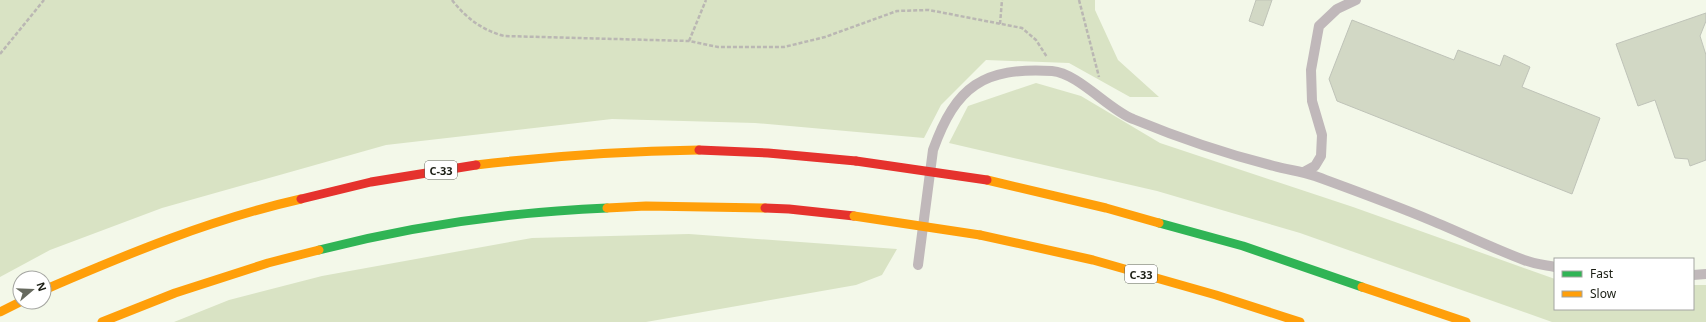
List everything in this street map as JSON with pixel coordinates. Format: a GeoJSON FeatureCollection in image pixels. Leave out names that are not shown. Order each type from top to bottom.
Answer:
{"type":"FeatureCollection","features":[{"type":"Feature","properties":{"kind":"highway","name":"C-33"},"geometry":{"type":"LineString","coordinates":[[52,286],[78,274],[153,245],[255,211],[338,189],[424,173],[550,156],[644,150],[717,150],[789,154],[856,161],[987,180],[1106,208],[1243,246],[1466,322]]}},
{"type":"Feature","properties":{"kind":"highway","name":"C-33"},"geometry":{"type":"LineString","coordinates":[[102,322],[175,293],[268,263],[351,242],[432,226],[552,210],[646,206],[789,209],[854,216],[980,235],[1093,260],[1216,295],[1300,322]]}},
{"type":"Feature","properties":{"kind":"highway"},"geometry":{"type":"LineString","coordinates":[[0,312],[12,306]]}},
{"type":"Feature","properties":{"kind":"lane"},"geometry":{"type":"LineString","coordinates":[[1304,172],[1315,166],[1321,156],[1322,134],[1312,101],[1311,78],[1311,70],[1319,26],[1337,9],[1356,0]]}},
{"type":"Feature","properties":{"kind":"lane"},"geometry":{"type":"LineString","coordinates":[[918,265],[933,150],[939,132],[950,111],[964,94],[977,83],[993,77],[1027,71],[1055,72],[1075,80],[1131,118],[1192,141],[1274,166],[1304,172],[1428,219],[1526,261],[1554,267]]}},
{"type":"Feature","properties":{"kind":"lane"},"geometry":{"type":"LineString","coordinates":[[1694,275],[1706,274]]}},
{"type":"Feature","properties":{"kind":"path"},"geometry":{"type":"LineString","coordinates":[[0,54],[44,0]]}},
{"type":"Feature","properties":{"kind":"path"},"geometry":{"type":"LineString","coordinates":[[452,0],[459,9],[481,28],[504,36],[689,40],[718,47],[784,47],[825,37],[888,14],[912,10],[930,10],[1022,28],[1030,34],[1042,48],[1055,72]]}},
{"type":"Feature","properties":{"kind":"path"},"geometry":{"type":"LineString","coordinates":[[689,40],[706,0]]}},
{"type":"Feature","properties":{"kind":"path"},"geometry":{"type":"LineString","coordinates":[[1000,24],[1002,0]]}},
{"type":"Feature","properties":{"kind":"path"},"geometry":{"type":"LineString","coordinates":[[1079,0],[1105,100]]}},
{"type":"Feature","properties":{"kind":"green space"},"geometry":{"type":"Polygon","coordinates":[[[0,0],[1095,0],[1095,10],[1118,60],[1159,97],[1130,97],[1069,63],[986,60],[941,105],[924,138],[755,123],[612,119],[386,145],[162,208],[50,250],[0,277],[0,0]]]}},
{"type":"Feature","properties":{"kind":"green space"},"geometry":{"type":"Polygon","coordinates":[[[1036,83],[1081,96],[1160,143],[1353,207],[1554,279],[1554,310],[1694,310],[1694,285],[1706,285],[1706,322],[1552,322],[1300,233],[1157,191],[949,143],[968,106],[1036,83]]]}},
{"type":"Feature","properties":{"kind":"green space"},"geometry":{"type":"Polygon","coordinates":[[[689,234],[897,249],[882,275],[856,285],[646,322],[174,322],[229,300],[322,276],[532,238],[689,234]]]}},
{"type":"Feature","properties":{"kind":"building"},"geometry":{"type":"Polygon","coordinates":[[[1256,0],[1272,0],[1263,26],[1249,21],[1256,0]]]}},
{"type":"Feature","properties":{"kind":"building"},"geometry":{"type":"Polygon","coordinates":[[[1706,13],[1706,21],[1700,36],[1706,55],[1706,160],[1690,166],[1688,159],[1675,158],[1655,100],[1638,106],[1616,44],[1706,13]]]}},
{"type":"Feature","properties":{"kind":"building"},"geometry":{"type":"Polygon","coordinates":[[[1352,20],[1454,60],[1458,50],[1500,66],[1504,55],[1530,67],[1522,87],[1600,118],[1572,194],[1337,101],[1329,79],[1352,20]]]}},
{"type":"Feature","properties":{"kind":"traffic: fast"},"geometry":{"type":"LineString","coordinates":[[319,250],[354,241],[426,227],[534,213],[607,208]]}},
{"type":"Feature","properties":{"kind":"traffic: fast"},"geometry":{"type":"LineString","coordinates":[[1159,223],[1243,246],[1362,287]]}},
{"type":"Feature","properties":{"kind":"traffic: slow"},"geometry":{"type":"LineString","coordinates":[[476,165],[588,154],[699,150]]}},
{"type":"Feature","properties":{"kind":"traffic: slow"},"geometry":{"type":"LineString","coordinates":[[987,180],[1106,208],[1159,223]]}},
{"type":"Feature","properties":{"kind":"traffic: slow"},"geometry":{"type":"LineString","coordinates":[[52,287],[170,238],[268,207],[301,199]]}},
{"type":"Feature","properties":{"kind":"traffic: slow"},"geometry":{"type":"LineString","coordinates":[[607,208],[646,206],[765,208]]}},
{"type":"Feature","properties":{"kind":"traffic: slow"},"geometry":{"type":"LineString","coordinates":[[854,216],[980,235]]}},
{"type":"Feature","properties":{"kind":"traffic: slow"},"geometry":{"type":"LineString","coordinates":[[980,235],[1093,260],[1216,295],[1300,322]]}},
{"type":"Feature","properties":{"kind":"traffic: slow"},"geometry":{"type":"LineString","coordinates":[[102,322],[175,293],[268,263],[319,250]]}},
{"type":"Feature","properties":{"kind":"traffic: slow"},"geometry":{"type":"LineString","coordinates":[[1362,287],[1466,322]]}},
{"type":"Feature","properties":{"kind":"traffic: slow"},"geometry":{"type":"LineString","coordinates":[[0,312],[12,306]]}},
{"type":"Feature","properties":{"kind":"traffic: jam"},"geometry":{"type":"LineString","coordinates":[[699,150],[768,153],[856,161]]}},
{"type":"Feature","properties":{"kind":"traffic: jam"},"geometry":{"type":"LineString","coordinates":[[856,161],[987,180]]}},
{"type":"Feature","properties":{"kind":"traffic: jam"},"geometry":{"type":"LineString","coordinates":[[301,199],[371,182],[476,165]]}},
{"type":"Feature","properties":{"kind":"traffic: jam"},"geometry":{"type":"LineString","coordinates":[[765,208],[854,216]]}}]}
